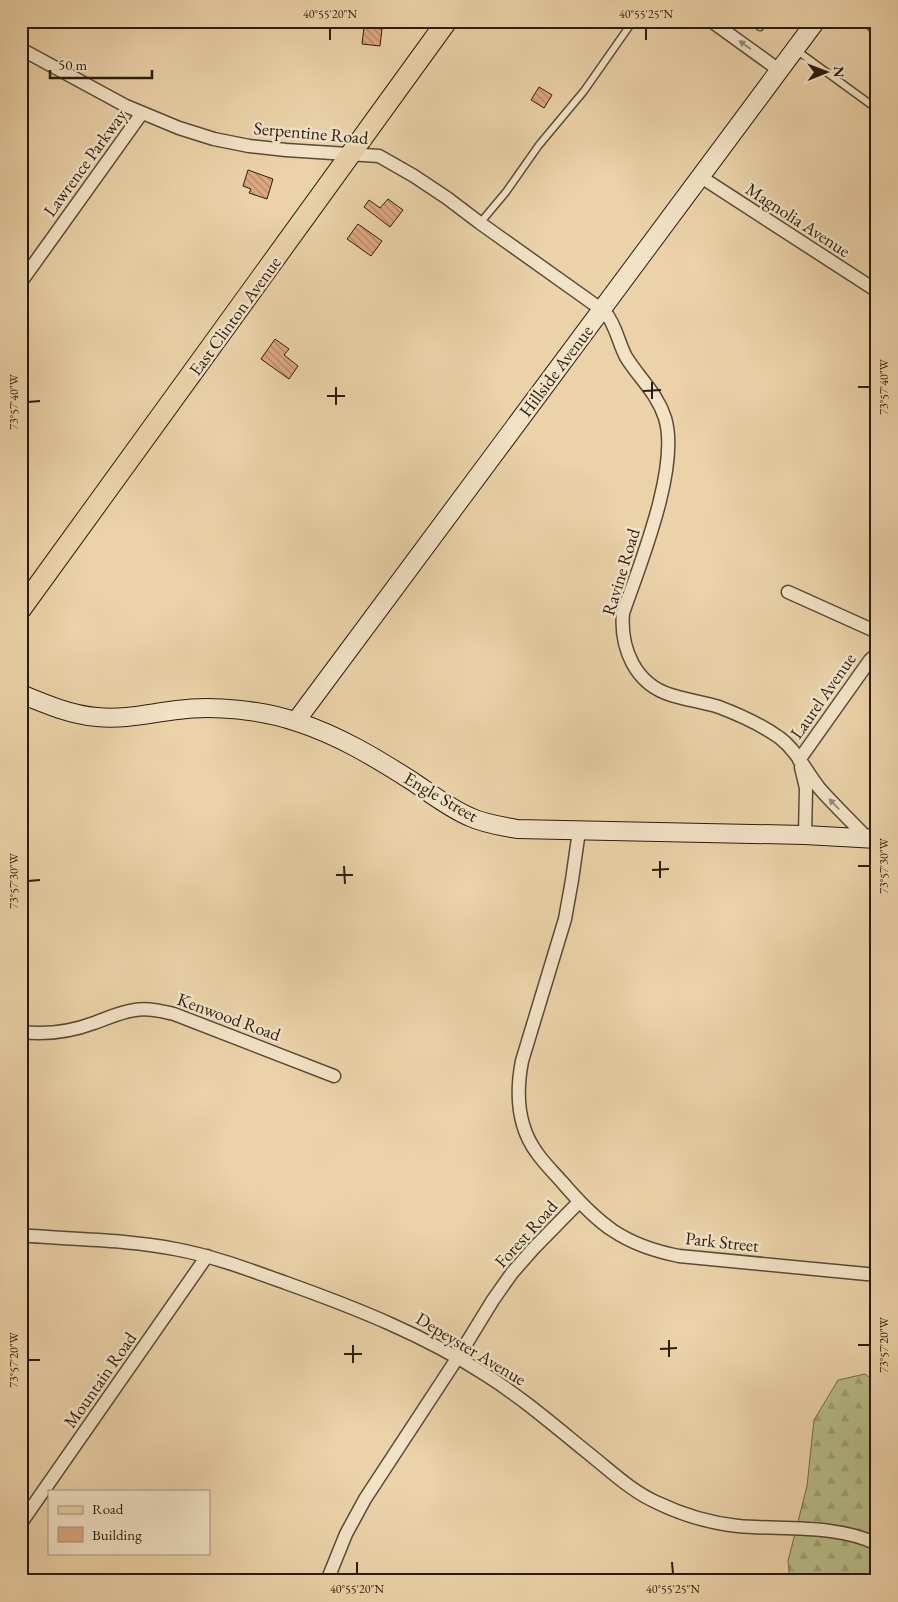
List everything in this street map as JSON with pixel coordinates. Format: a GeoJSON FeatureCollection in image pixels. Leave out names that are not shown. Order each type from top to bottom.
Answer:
{"type":"FeatureCollection","features":[{"type":"Feature","properties":{"kind":"main road","name":"East Clinton Avenue"},"geometry":{"type":"LineString","coordinates":[[21,609],[352,155],[447,21]]}},
{"type":"Feature","properties":{"kind":"street"},"geometry":{"type":"LineString","coordinates":[[711,21],[779,70]]}},
{"type":"Feature","properties":{"kind":"street","name":"Hillside Avenue"},"geometry":{"type":"LineString","coordinates":[[296,721],[816,21]]}},
{"type":"Feature","properties":{"kind":"street","name":"Serpentine Road"},"geometry":{"type":"LineString","coordinates":[[21,49],[142,113],[179,128],[214,139],[249,146],[379,156],[447,198],[602,309]]}},
{"type":"Feature","properties":{"kind":"street","name":"Lawrence Parkway"},"geometry":{"type":"LineString","coordinates":[[21,282],[142,113]]}},
{"type":"Feature","properties":{"kind":"street","name":"Magnolia Avenue"},"geometry":{"type":"LineString","coordinates":[[701,177],[877,291]]}},
{"type":"Feature","properties":{"kind":"street","name":"Ravine Road"},"geometry":{"type":"LineString","coordinates":[[602,309],[611,320],[627,357],[658,401],[665,419],[668,438],[663,486],[656,516],[623,613],[622,634],[628,656],[644,679],[656,688],[670,695],[718,707],[743,717],[782,739],[820,788],[872,839]]}},
{"type":"Feature","properties":{"kind":"street"},"geometry":{"type":"LineString","coordinates":[[788,592],[877,632]]}},
{"type":"Feature","properties":{"kind":"street","name":"Laurel Avenue"},"geometry":{"type":"LineString","coordinates":[[799,760],[870,660],[877,654]]}},
{"type":"Feature","properties":{"kind":"street","name":"Engle Street"},"geometry":{"type":"LineString","coordinates":[[21,694],[77,714],[97,717],[118,718],[179,709],[212,708],[244,711],[296,721],[351,745],[397,771],[470,817],[494,825],[518,829],[805,835],[872,839]]}},
{"type":"Feature","properties":{"kind":"street","name":"Ravine Road"},"geometry":{"type":"LineString","coordinates":[[799,760],[806,788],[805,835]]}},
{"type":"Feature","properties":{"kind":"street","name":"Forest Road"},"geometry":{"type":"LineString","coordinates":[[327,1581],[346,1534],[365,1499],[493,1300],[533,1249],[579,1202],[536,1152],[527,1134],[518,1100],[518,1080],[564,919],[579,831]]}},
{"type":"Feature","properties":{"kind":"street","name":"Kenwood Road"},"geometry":{"type":"LineString","coordinates":[[21,1032],[54,1033],[74,1030],[118,1014],[136,1010],[154,1010],[174,1014],[334,1076]]}},
{"type":"Feature","properties":{"kind":"street","name":"Park Street"},"geometry":{"type":"LineString","coordinates":[[579,1202],[596,1220],[617,1234],[636,1244],[657,1251],[679,1256],[877,1276]]}},
{"type":"Feature","properties":{"kind":"street","name":"Depeyster Avenue"},"geometry":{"type":"LineString","coordinates":[[21,1235],[138,1244],[174,1249],[207,1256],[305,1290],[374,1316],[458,1357],[525,1402],[638,1494],[676,1512],[706,1521],[737,1526],[826,1531],[853,1535],[877,1544]]}},
{"type":"Feature","properties":{"kind":"street","name":"Mountain Road"},"geometry":{"type":"LineString","coordinates":[[21,1523],[207,1256]]}},
{"type":"Feature","properties":{"kind":"lane"},"geometry":{"type":"LineString","coordinates":[[480,223],[584,90],[634,21]]}},
{"type":"Feature","properties":{"kind":"lane"},"geometry":{"type":"LineString","coordinates":[[752,21],[760,27],[763,21]]}},
{"type":"Feature","properties":{"kind":"lane"},"geometry":{"type":"LineString","coordinates":[[864,21],[874,30],[877,26]]}},
{"type":"Feature","properties":{"kind":"lane"},"geometry":{"type":"LineString","coordinates":[[794,50],[877,109]]}},
{"type":"Feature","properties":{"kind":"green space"},"geometry":{"type":"Polygon","coordinates":[[[865,1374],[877,1383],[877,1579],[876,1581],[790,1581],[788,1561],[807,1486],[814,1420],[838,1380],[865,1374]]]}},
{"type":"Feature","properties":{"kind":"building"},"geometry":{"type":"Polygon","coordinates":[[[364,27],[382,29],[380,46],[362,44],[364,27]]]}},
{"type":"Feature","properties":{"kind":"building"},"geometry":{"type":"Polygon","coordinates":[[[539,87],[552,95],[544,108],[531,100],[539,87]]]}},
{"type":"Feature","properties":{"kind":"building"},"geometry":{"type":"Polygon","coordinates":[[[248,170],[273,179],[267,199],[249,193],[251,189],[243,186],[248,170]]]}},
{"type":"Feature","properties":{"kind":"building"},"geometry":{"type":"Polygon","coordinates":[[[388,199],[403,210],[390,227],[364,207],[369,200],[380,208],[388,199]]]}},
{"type":"Feature","properties":{"kind":"building"},"geometry":{"type":"Polygon","coordinates":[[[358,224],[382,241],[371,256],[347,239],[358,224]]]}},
{"type":"Feature","properties":{"kind":"building"},"geometry":{"type":"Polygon","coordinates":[[[275,339],[289,349],[284,355],[298,366],[289,379],[261,359],[275,339]]]}}]}
